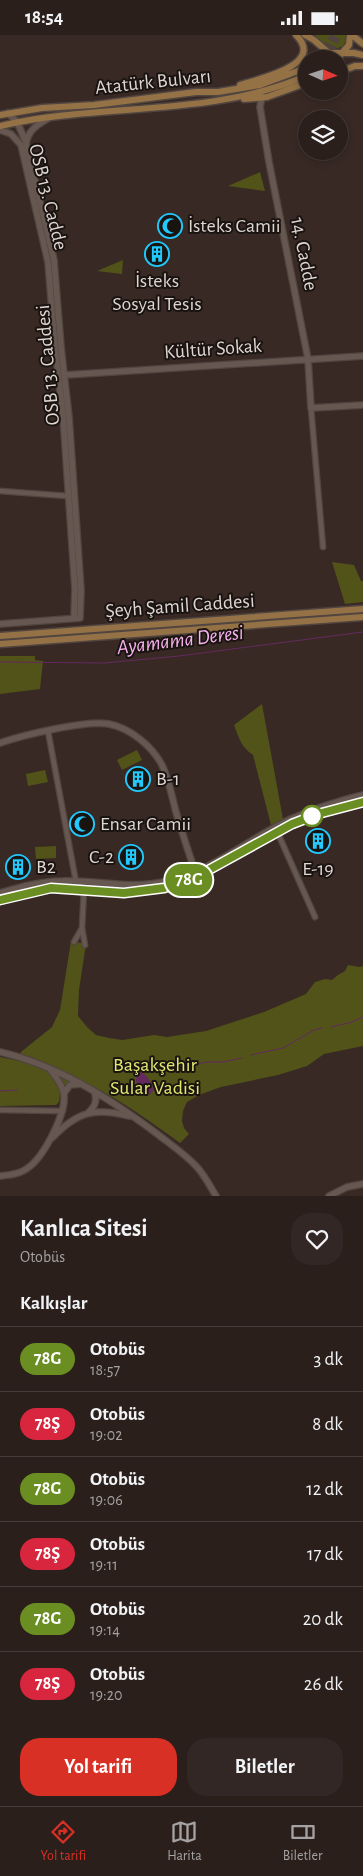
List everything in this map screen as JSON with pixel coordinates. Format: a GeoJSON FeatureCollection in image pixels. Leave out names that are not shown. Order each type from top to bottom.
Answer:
{"type":"FeatureCollection","features":[{"type":"Feature","properties":{"kind":"main road"},"geometry":{"type":"LineString","coordinates":[[218,92],[267,77],[295,65],[302,57],[304,48],[296,35]]}},
{"type":"Feature","properties":{"kind":"main road"},"geometry":{"type":"LineString","coordinates":[[305,35],[325,50]]}},
{"type":"Feature","properties":{"kind":"main road"},"geometry":{"type":"LineString","coordinates":[[345,50],[349,45],[351,35],[363,44]]}},
{"type":"Feature","properties":{"kind":"main road"},"geometry":{"type":"LineString","coordinates":[[348,54],[363,55]]}},
{"type":"Feature","properties":{"kind":"main road"},"geometry":{"type":"LineString","coordinates":[[348,69],[363,66]]}},
{"type":"Feature","properties":{"kind":"main road","name":"Atatürk Bulvarı"},"geometry":{"type":"LineString","coordinates":[[0,115],[42,108],[94,105],[196,92],[218,92],[260,85],[298,71]]}},
{"type":"Feature","properties":{"kind":"main road"},"geometry":{"type":"LineString","coordinates":[[0,126],[51,117],[145,110],[230,98],[281,86],[298,79]]}},
{"type":"Feature","properties":{"kind":"main road"},"geometry":{"type":"LineString","coordinates":[[230,98],[254,99],[298,86]]}},
{"type":"Feature","properties":{"kind":"main road","name":"Şeyh Şamil Caddesi"},"geometry":{"type":"LineString","coordinates":[[0,636],[363,609]]}},
{"type":"Feature","properties":{"kind":"main road","name":"Şeyh Şamil Caddesi"},"geometry":{"type":"LineString","coordinates":[[0,644],[363,617]]}},
{"type":"Feature","properties":{"kind":"street"},"geometry":{"type":"LineString","coordinates":[[260,107],[262,97]]}},
{"type":"Feature","properties":{"kind":"street"},"geometry":{"type":"LineString","coordinates":[[254,99],[260,107]]}},
{"type":"Feature","properties":{"kind":"street","name":"14. Cadde"},"geometry":{"type":"LineString","coordinates":[[260,107],[308,359],[311,408]]}},
{"type":"Feature","properties":{"kind":"street"},"geometry":{"type":"LineString","coordinates":[[8,113],[18,122],[26,144],[54,260],[52,274]]}},
{"type":"Feature","properties":{"kind":"street"},"geometry":{"type":"LineString","coordinates":[[26,144],[29,133],[33,128],[51,117]]}},
{"type":"Feature","properties":{"kind":"street","name":"OSB 13. Cadde"},"geometry":{"type":"LineString","coordinates":[[0,130],[11,134],[20,145],[53,282]]}},
{"type":"Feature","properties":{"kind":"street","name":"OSB 13. Caddesi"},"geometry":{"type":"LineString","coordinates":[[53,282],[65,375],[75,499],[81,590],[80,618],[74,618],[75,589],[63,415],[54,347],[53,282]]}},
{"type":"Feature","properties":{"kind":"street","name":"Kültür Sokak"},"geometry":{"type":"LineString","coordinates":[[65,375],[363,356]]}},
{"type":"Feature","properties":{"kind":"street"},"geometry":{"type":"LineString","coordinates":[[323,547],[311,408],[363,405]]}},
{"type":"Feature","properties":{"kind":"street"},"geometry":{"type":"LineString","coordinates":[[0,491],[68,496],[75,499]]}},
{"type":"Feature","properties":{"kind":"street"},"geometry":{"type":"LineString","coordinates":[[0,624],[74,618]]}},
{"type":"Feature","properties":{"kind":"street"},"geometry":{"type":"LineString","coordinates":[[0,743],[18,737],[92,724],[117,726],[133,735],[156,754],[163,767],[184,841],[195,871]]}},
{"type":"Feature","properties":{"kind":"street"},"geometry":{"type":"LineString","coordinates":[[48,731],[76,882],[84,889]]}},
{"type":"Feature","properties":{"kind":"street"},"geometry":{"type":"LineString","coordinates":[[0,900],[51,888],[124,893],[164,888],[196,877],[276,830],[291,819],[333,803],[363,795]]}},
{"type":"Feature","properties":{"kind":"street"},"geometry":{"type":"LineString","coordinates":[[0,893],[38,883],[76,882],[133,886],[150,885],[171,880],[195,871],[276,830],[318,814],[363,802]]}},
{"type":"Feature","properties":{"kind":"street"},"geometry":{"type":"LineString","coordinates":[[276,830],[315,917]]}},
{"type":"Feature","properties":{"kind":"street"},"geometry":{"type":"LineString","coordinates":[[84,889],[82,928],[85,945]]}},
{"type":"Feature","properties":{"kind":"street"},"geometry":{"type":"LineString","coordinates":[[74,942],[82,928]]}},
{"type":"Feature","properties":{"kind":"street"},"geometry":{"type":"LineString","coordinates":[[0,1052],[30,1060],[81,1084],[136,1118],[198,1167],[216,1196]]}},
{"type":"Feature","properties":{"kind":"street"},"geometry":{"type":"LineString","coordinates":[[0,1176],[11,1175],[28,1168],[36,1162],[63,1111],[64,1093],[58,1080],[48,1068]]}},
{"type":"Feature","properties":{"kind":"street"},"geometry":{"type":"LineString","coordinates":[[64,1093],[70,1085],[81,1084]]}},
{"type":"Feature","properties":{"kind":"street"},"geometry":{"type":"LineString","coordinates":[[48,1141],[65,1125],[93,1109],[96,1102],[94,1091]]}},
{"type":"Feature","properties":{"kind":"street"},"geometry":{"type":"LineString","coordinates":[[0,1111],[63,1111],[71,1116],[78,1117]]}},
{"type":"Feature","properties":{"kind":"street"},"geometry":{"type":"LineString","coordinates":[[88,1113],[110,1113],[136,1118]]}},
{"type":"Feature","properties":{"kind":"street"},"geometry":{"type":"LineString","coordinates":[[329,1196],[347,1187],[363,1184]]}},
{"type":"Feature","properties":{"kind":"green space"},"geometry":{"type":"Polygon","coordinates":[[[315,35],[346,35],[346,40],[343,46],[331,48],[315,35]]]}},
{"type":"Feature","properties":{"kind":"green space"},"geometry":{"type":"Polygon","coordinates":[[[260,172],[265,191],[228,186],[260,172]]]}},
{"type":"Feature","properties":{"kind":"green space"},"geometry":{"type":"Polygon","coordinates":[[[123,260],[122,274],[97,271],[123,260]]]}},
{"type":"Feature","properties":{"kind":"green space"},"geometry":{"type":"Polygon","coordinates":[[[332,562],[354,565],[361,581],[363,581],[363,602],[345,604],[332,562]]]}},
{"type":"Feature","properties":{"kind":"green space"},"geometry":{"type":"Polygon","coordinates":[[[0,656],[35,656],[35,660],[43,661],[40,689],[0,694],[0,656]]]}},
{"type":"Feature","properties":{"kind":"green space"},"geometry":{"type":"Polygon","coordinates":[[[262,704],[283,819],[271,825],[253,755],[243,745],[234,725],[262,704]]]}},
{"type":"Feature","properties":{"kind":"green space"},"geometry":{"type":"Polygon","coordinates":[[[137,750],[142,760],[122,770],[117,760],[137,750]]]}},
{"type":"Feature","properties":{"kind":"green space"},"geometry":{"type":"Polygon","coordinates":[[[45,770],[48,782],[28,786],[26,774],[45,770]]]}},
{"type":"Feature","properties":{"kind":"green space"},"geometry":{"type":"Polygon","coordinates":[[[56,846],[56,858],[36,859],[35,847],[56,846]]]}},
{"type":"Feature","properties":{"kind":"green space","name":"Başakşehir Sular Vadisi"},"geometry":{"type":"Polygon","coordinates":[[[71,941],[86,944],[79,990],[78,1016],[96,1035],[122,1040],[154,1035],[167,1037],[206,1031],[264,1012],[306,994],[315,982],[325,979],[332,980],[345,971],[348,965],[363,966],[363,1046],[324,1054],[307,1066],[278,1075],[221,1087],[199,1095],[187,1102],[183,1111],[182,1121],[184,1128],[189,1134],[180,1143],[143,1116],[91,1085],[77,1079],[63,1088],[56,1105],[0,1106],[0,1057],[19,1061],[21,1052],[52,1027],[60,1010],[71,941]]]}},
{"type":"Feature","properties":{"kind":"shaded area"},"geometry":{"type":"Polygon","coordinates":[[[141,1072],[147,1077],[152,1086],[153,1091],[150,1094],[140,1092],[136,1081],[137,1073],[141,1072]]]}},
{"type":"Feature","properties":{"kind":"waterway","name":"Ayamama Deresi"},"geometry":{"type":"LineString","coordinates":[[0,662],[105,663],[179,656],[363,632]]}},
{"type":"Feature","properties":{"kind":"waterway"},"geometry":{"type":"LineString","coordinates":[[331,1027],[363,1017]]}},
{"type":"Feature","properties":{"kind":"waterway"},"geometry":{"type":"LineString","coordinates":[[251,1055],[283,1048],[314,1030],[322,1028]]}},
{"type":"Feature","properties":{"kind":"waterway"},"geometry":{"type":"LineString","coordinates":[[172,1070],[207,1062],[224,1062],[242,1058]]}},
{"type":"Feature","properties":{"kind":"waterway"},"geometry":{"type":"LineString","coordinates":[[0,1091],[17,1090]]}},
{"type":"Feature","properties":{"kind":"tunnel"},"geometry":{"type":"LineString","coordinates":[[324,50],[333,35]]}},
{"type":"Feature","properties":{"kind":"tunnel"},"geometry":{"type":"LineString","coordinates":[[332,50],[339,35]]}},
{"type":"Feature","properties":{"kind":"bus line","name":"78G"},"geometry":{"type":"LineString","coordinates":[[0,900],[51,888],[124,893],[164,888],[196,877],[292,824],[340,807],[363,802]]}},
{"type":"Feature","properties":{"kind":"place","name":"İsteks Camii"},"geometry":{"type":"Point","coordinates":[170,226]}},
{"type":"Feature","properties":{"kind":"place","name":"İsteks Sosyal Tesis"},"geometry":{"type":"Point","coordinates":[157,254]}},
{"type":"Feature","properties":{"kind":"place","name":"B-1"},"geometry":{"type":"Point","coordinates":[138,779]}},
{"type":"Feature","properties":{"kind":"place","name":"Ensar Camii"},"geometry":{"type":"Point","coordinates":[82,824]}},
{"type":"Feature","properties":{"kind":"place","name":"E-19"},"geometry":{"type":"Point","coordinates":[318,841]}},
{"type":"Feature","properties":{"kind":"place","name":"C-2"},"geometry":{"type":"Point","coordinates":[131,857]}},
{"type":"Feature","properties":{"kind":"place","name":"B2"},"geometry":{"type":"Point","coordinates":[18,867]}}]}
